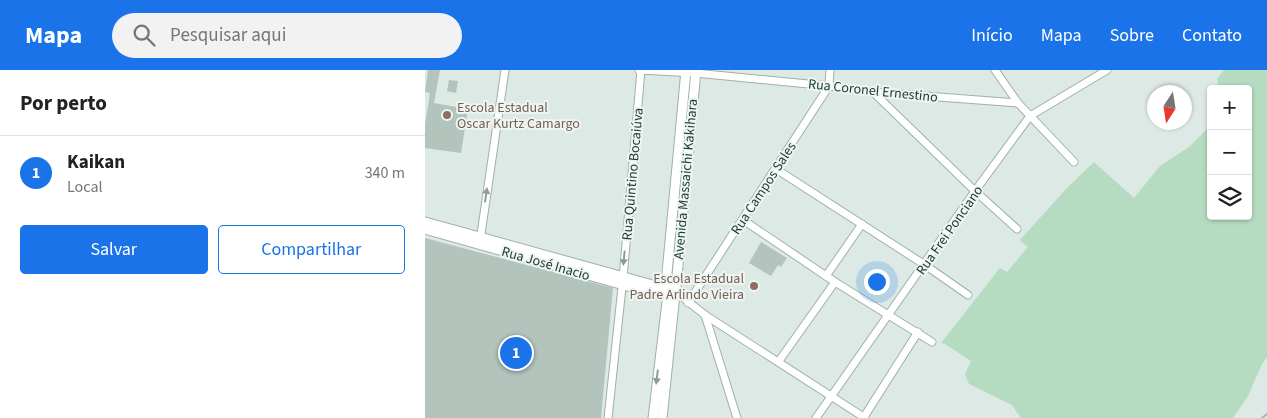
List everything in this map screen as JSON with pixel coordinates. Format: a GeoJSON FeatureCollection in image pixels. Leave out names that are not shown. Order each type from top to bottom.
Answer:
{"type":"FeatureCollection","features":[{"type":"Feature","properties":{"kind":"street"},"geometry":{"type":"LineString","coordinates":[[480,241],[505,70]]}},
{"type":"Feature","properties":{"kind":"street","name":"Rua Coronel Ernestino"},"geometry":{"type":"LineString","coordinates":[[640,70],[691,72],[873,92],[1018,103]]}},
{"type":"Feature","properties":{"kind":"street","name":"Rua Quintino Bocaiúva"},"geometry":{"type":"LineString","coordinates":[[608,418],[640,70]]}},
{"type":"Feature","properties":{"kind":"street","name":"Rua Campos Sales"},"geometry":{"type":"LineString","coordinates":[[688,303],[829,86],[831,70]]}},
{"type":"Feature","properties":{"kind":"street"},"geometry":{"type":"LineString","coordinates":[[995,70],[1018,103],[1075,162]]}},
{"type":"Feature","properties":{"kind":"street","name":"Rua Frei Ponciano"},"geometry":{"type":"LineString","coordinates":[[816,418],[925,265],[975,191],[1030,116],[1107,70]]}},
{"type":"Feature","properties":{"kind":"street","name":"Avenida Massaichi Kakihara"},"geometry":{"type":"LineString","coordinates":[[662,418],[671,291],[667,273],[691,72]]}},
{"type":"Feature","properties":{"kind":"street"},"geometry":{"type":"LineString","coordinates":[[873,92],[1017,229]]}},
{"type":"Feature","properties":{"kind":"street"},"geometry":{"type":"LineString","coordinates":[[776,169],[968,295]]}},
{"type":"Feature","properties":{"kind":"street"},"geometry":{"type":"LineString","coordinates":[[743,220],[835,282],[932,342]]}},
{"type":"Feature","properties":{"kind":"street","name":"Rua José Inacio"},"geometry":{"type":"LineString","coordinates":[[425,222],[480,241],[622,281],[671,291],[705,315],[865,417]]}},
{"type":"Feature","properties":{"kind":"street"},"geometry":{"type":"LineString","coordinates":[[826,276],[862,224]]}},
{"type":"Feature","properties":{"kind":"street","name":"Rua José Inacio"},"geometry":{"type":"LineString","coordinates":[[425,229],[480,241]]}},
{"type":"Feature","properties":{"kind":"street"},"geometry":{"type":"LineString","coordinates":[[779,361],[835,282]]}},
{"type":"Feature","properties":{"kind":"street","name":"Avenida Massaichi Kakihara"},"geometry":{"type":"LineString","coordinates":[[653,418],[671,291]]}},
{"type":"Feature","properties":{"kind":"street"},"geometry":{"type":"LineString","coordinates":[[705,315],[737,418]]}},
{"type":"Feature","properties":{"kind":"street"},"geometry":{"type":"LineString","coordinates":[[865,417],[918,332]]}},
{"type":"Feature","properties":{"kind":"green space"},"geometry":{"type":"Polygon","coordinates":[[[1224,70],[1267,70],[1267,357],[1248,396],[1233,418],[1021,418],[1012,405],[969,384],[965,374],[971,361],[941,343],[1000,268],[1007,272],[1028,247],[1020,240],[1067,188],[1094,162],[1134,198],[1160,166],[1189,147],[1207,129],[1207,220],[1252,220],[1252,85],[1219,85],[1217,79],[1224,70]]]}},
{"type":"Feature","properties":{"kind":"building"},"geometry":{"type":"Polygon","coordinates":[[[428,70],[440,70],[434,103],[468,109],[461,153],[425,148],[425,125],[430,93],[425,92],[428,70]]]}},
{"type":"Feature","properties":{"kind":"building"},"geometry":{"type":"Polygon","coordinates":[[[449,80],[458,81],[456,93],[447,91],[449,80]]]}},
{"type":"Feature","properties":{"kind":"building"},"geometry":{"type":"Polygon","coordinates":[[[425,238],[613,288],[601,418],[425,418],[425,238]]]}},
{"type":"Feature","properties":{"kind":"building"},"geometry":{"type":"Polygon","coordinates":[[[761,242],[787,258],[781,267],[778,265],[771,276],[749,263],[761,242]]]}},
{"type":"Feature","properties":{"kind":"waterway"},"geometry":{"type":"LineString","coordinates":[[1262,418],[1267,414]]}},
{"type":"Feature","properties":{"kind":"place","name":"Escola Estadual Oscar Kurtz Camargo"},"geometry":{"type":"Point","coordinates":[447,115]}},
{"type":"Feature","properties":{"kind":"place","name":"Escola Estadual Padre Arlindo Vieira"},"geometry":{"type":"Point","coordinates":[754,286]}},
{"type":"Feature","properties":{"kind":"place","name":"Kaikan"},"geometry":{"type":"Point","coordinates":[516,353]}}]}
